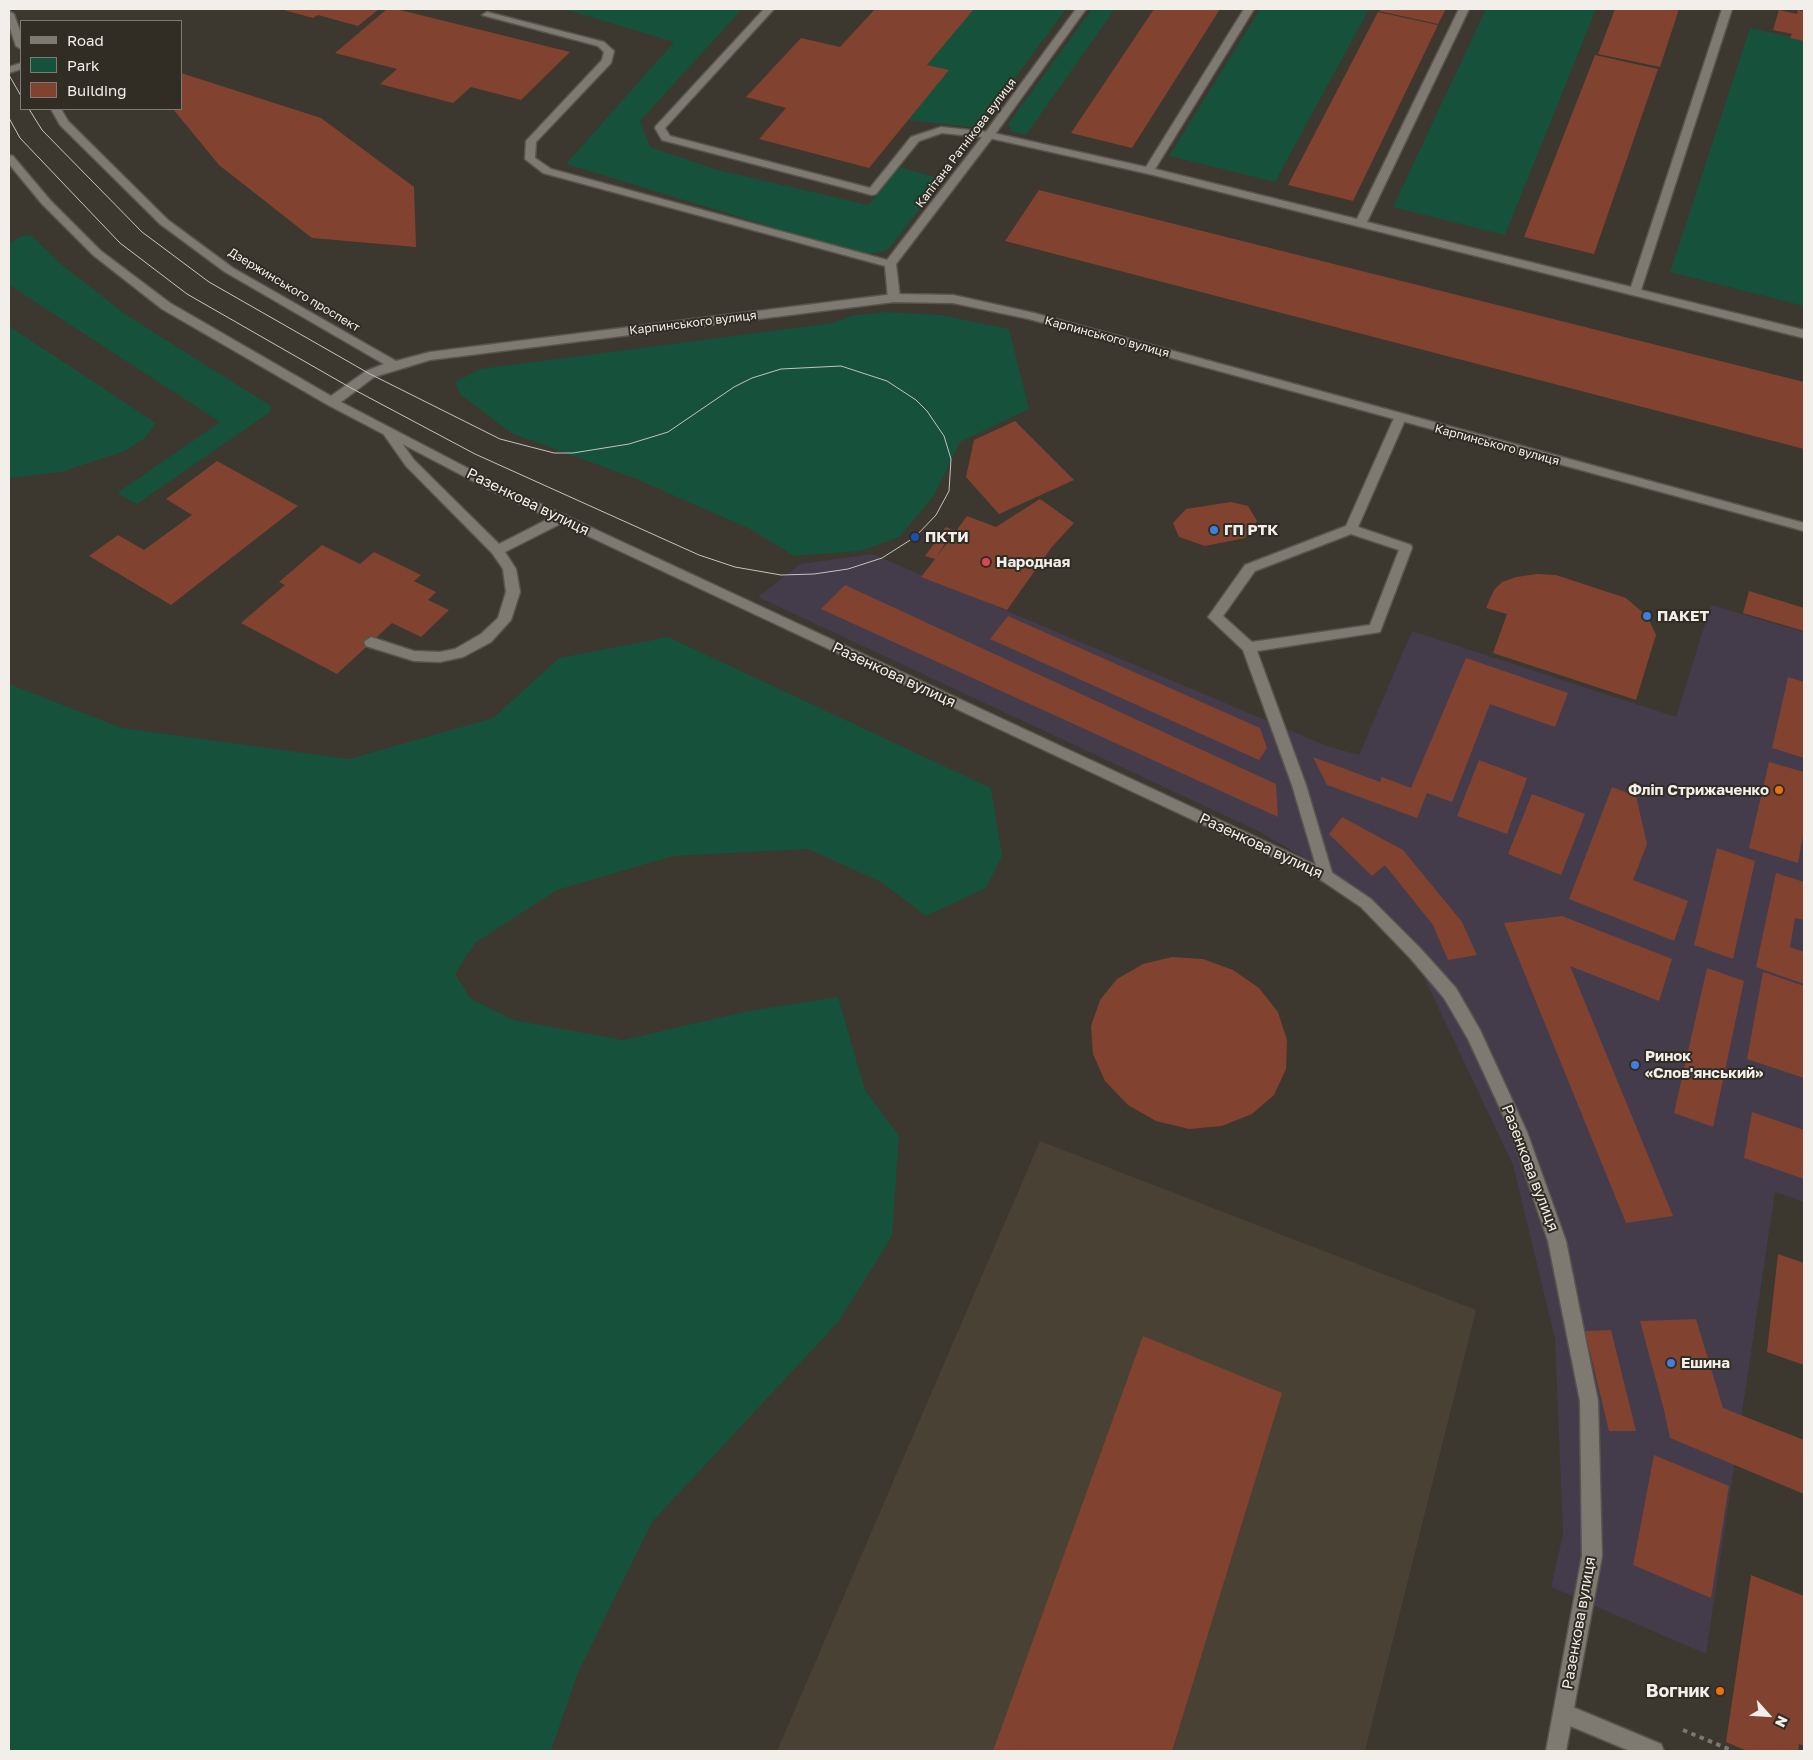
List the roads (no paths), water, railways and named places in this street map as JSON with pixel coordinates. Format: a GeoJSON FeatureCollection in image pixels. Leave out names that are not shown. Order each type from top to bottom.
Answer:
{"type":"FeatureCollection","features":[{"type":"Feature","properties":{"kind":"street"},"geometry":{"type":"LineString","coordinates":[[769,9],[660,128],[666,138],[872,192],[915,139],[941,130],[989,135],[1148,171],[1804,334]]}},
{"type":"Feature","properties":{"kind":"street","name":"Капітана Ратнікова вулиця"},"geometry":{"type":"LineString","coordinates":[[890,264],[989,135],[1081,9]]}},
{"type":"Feature","properties":{"kind":"street"},"geometry":{"type":"LineString","coordinates":[[1148,171],[1249,9]]}},
{"type":"Feature","properties":{"kind":"street"},"geometry":{"type":"LineString","coordinates":[[1360,225],[1464,9]]}},
{"type":"Feature","properties":{"kind":"street"},"geometry":{"type":"LineString","coordinates":[[1635,292],[1727,9]]}},
{"type":"Feature","properties":{"kind":"street"},"geometry":{"type":"LineString","coordinates":[[9,14],[20,43]]}},
{"type":"Feature","properties":{"kind":"street"},"geometry":{"type":"LineString","coordinates":[[487,15],[601,44],[608,51],[607,61],[531,142],[530,159],[548,171],[890,264],[894,298]]}},
{"type":"Feature","properties":{"kind":"street","name":"Дзержинського проспект"},"geometry":{"type":"LineString","coordinates":[[57,110],[64,123],[164,222],[229,270],[394,365]]}},
{"type":"Feature","properties":{"kind":"street"},"geometry":{"type":"LineString","coordinates":[[9,158],[46,202],[97,253],[166,306],[332,402]]}},
{"type":"Feature","properties":{"kind":"street","name":"Карпинського вулиця"},"geometry":{"type":"LineString","coordinates":[[332,402],[370,374],[394,365],[438,355],[894,298],[930,297],[988,305],[1804,527]]}},
{"type":"Feature","properties":{"kind":"street","name":"Разенкова вулиця"},"geometry":{"type":"LineString","coordinates":[[332,402],[561,518],[1326,876],[1366,903],[1416,954],[1450,994],[1474,1035],[1519,1132],[1557,1241],[1590,1401],[1592,1556],[1556,1751]]}},
{"type":"Feature","properties":{"kind":"street"},"geometry":{"type":"LineString","coordinates":[[1351,529],[1400,418]]}},
{"type":"Feature","properties":{"kind":"street"},"geometry":{"type":"LineString","coordinates":[[371,642],[414,656],[440,657],[458,653],[486,638],[504,620],[513,592],[509,569],[497,550],[410,463],[388,432]]}},
{"type":"Feature","properties":{"kind":"street"},"geometry":{"type":"LineString","coordinates":[[497,550],[561,518]]}},
{"type":"Feature","properties":{"kind":"street"},"geometry":{"type":"LineString","coordinates":[[1249,647],[1375,629],[1406,548],[1351,529],[1250,568],[1215,616],[1249,647],[1299,785],[1326,876]]}},
{"type":"Feature","properties":{"kind":"street"},"geometry":{"type":"LineString","coordinates":[[1563,1713],[1654,1751]]}},
{"type":"Feature","properties":{"kind":"tram line"},"geometry":{"type":"LineString","coordinates":[[9,75],[20,94]]}},
{"type":"Feature","properties":{"kind":"tram line"},"geometry":{"type":"LineString","coordinates":[[9,118],[20,138],[120,243],[187,294],[351,388],[475,454],[699,555],[735,567],[781,575],[814,574],[848,569],[882,558],[915,537],[936,515],[949,491],[951,459],[944,436],[927,411],[916,400],[887,381],[841,366],[781,369],[752,378],[734,387],[668,432],[629,444],[573,453],[554,453],[500,439],[370,374],[209,282],[142,232],[42,130],[30,110]]}},
{"type":"Feature","properties":{"kind":"place","name":"ГП РТК"},"geometry":{"type":"Point","coordinates":[1214,530]}},
{"type":"Feature","properties":{"kind":"place","name":"ПКТИ"},"geometry":{"type":"Point","coordinates":[915,537]}},
{"type":"Feature","properties":{"kind":"place","name":"Народная"},"geometry":{"type":"Point","coordinates":[986,562]}},
{"type":"Feature","properties":{"kind":"place","name":"ПАКЕТ"},"geometry":{"type":"Point","coordinates":[1647,616]}},
{"type":"Feature","properties":{"kind":"place","name":"Фліп Стрижаченко"},"geometry":{"type":"Point","coordinates":[1779,790]}},
{"type":"Feature","properties":{"kind":"place","name":"Ринок «Слов'янський»"},"geometry":{"type":"Point","coordinates":[1635,1065]}},
{"type":"Feature","properties":{"kind":"place","name":"Ешина"},"geometry":{"type":"Point","coordinates":[1671,1363]}},
{"type":"Feature","properties":{"kind":"place","name":"Вогник"},"geometry":{"type":"Point","coordinates":[1720,1691]}}]}
